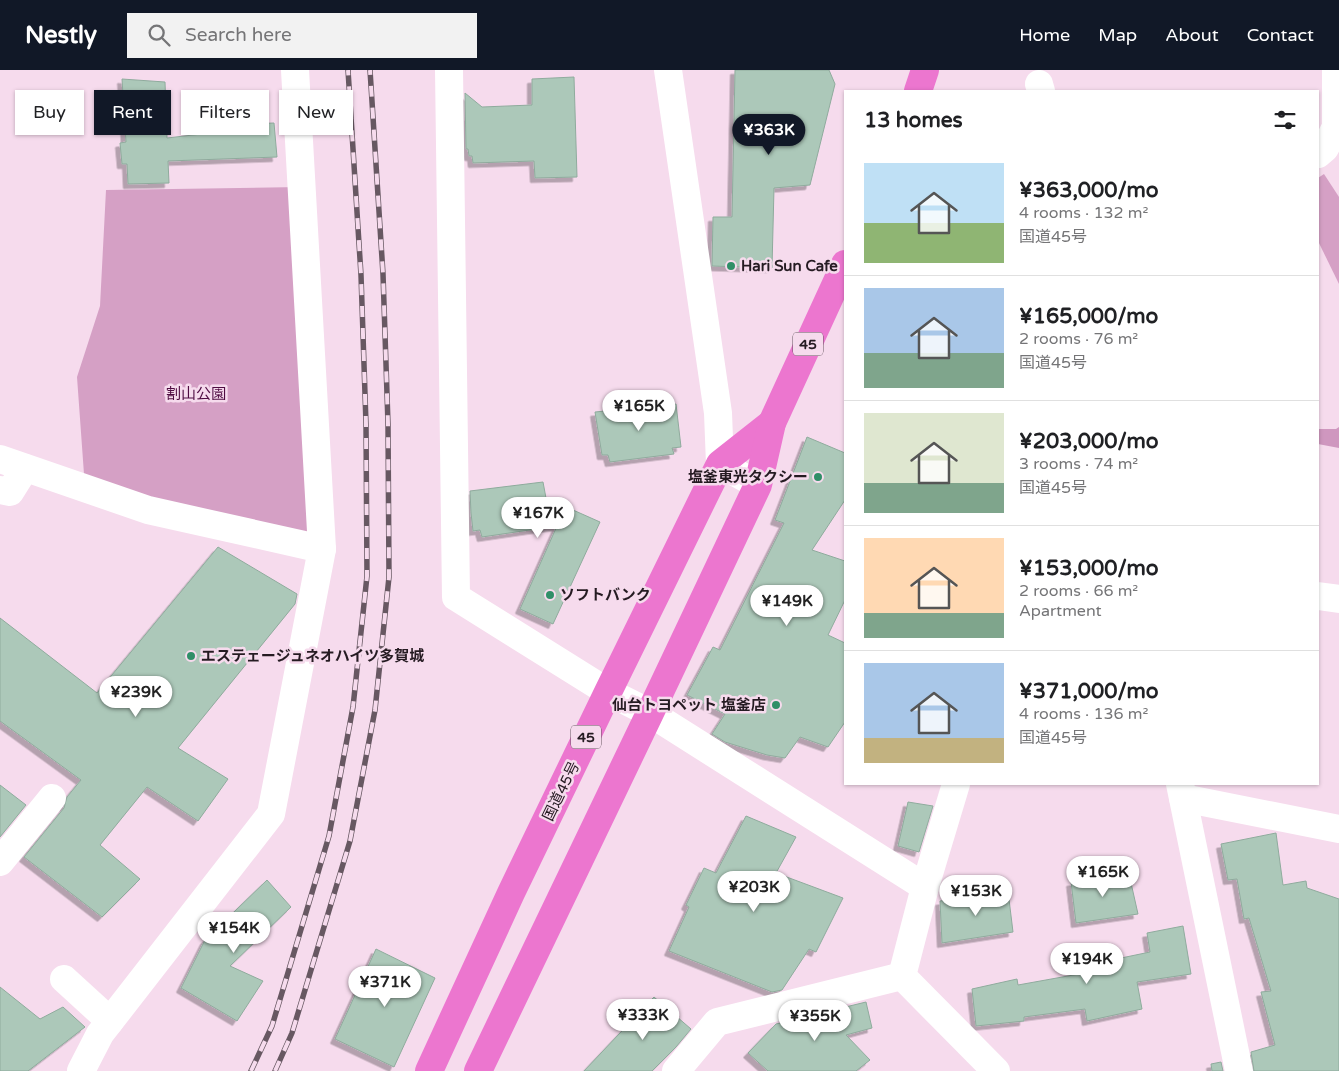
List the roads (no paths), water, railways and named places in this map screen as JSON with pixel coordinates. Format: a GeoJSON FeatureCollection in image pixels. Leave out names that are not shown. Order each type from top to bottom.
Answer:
{"type":"FeatureCollection","features":[{"type":"Feature","properties":{"kind":"highway"},"geometry":{"type":"LineString","coordinates":[[918,90],[925,70]]}},
{"type":"Feature","properties":{"kind":"highway","name":"国道45号"},"geometry":{"type":"LineString","coordinates":[[478,1071],[758,485],[772,423],[844,266]]}},
{"type":"Feature","properties":{"kind":"highway","name":"国道45号"},"geometry":{"type":"LineString","coordinates":[[429,1071],[511,893],[720,464],[772,423]]}},
{"type":"Feature","properties":{"kind":"street"},"geometry":{"type":"LineString","coordinates":[[81,1071],[100,1034],[271,814],[322,549],[295,70]]}},
{"type":"Feature","properties":{"kind":"street"},"geometry":{"type":"LineString","coordinates":[[449,70],[456,597],[608,692],[650,713],[925,887]]}},
{"type":"Feature","properties":{"kind":"street"},"geometry":{"type":"LineString","coordinates":[[668,70],[718,413],[720,464],[758,485]]}},
{"type":"Feature","properties":{"kind":"street"},"geometry":{"type":"LineString","coordinates":[[1319,153],[1325,148],[1336,127],[1336,70]]}},
{"type":"Feature","properties":{"kind":"street"},"geometry":{"type":"LineString","coordinates":[[0,459],[148,510],[322,549]]}},
{"type":"Feature","properties":{"kind":"street"},"geometry":{"type":"LineString","coordinates":[[0,490],[10,492],[25,468]]}},
{"type":"Feature","properties":{"kind":"street"},"geometry":{"type":"LineString","coordinates":[[1319,596],[1339,599]]}},
{"type":"Feature","properties":{"kind":"street"},"geometry":{"type":"LineString","coordinates":[[902,976],[925,887],[956,785]]}},
{"type":"Feature","properties":{"kind":"street"},"geometry":{"type":"LineString","coordinates":[[1239,1071],[1182,791],[1339,829]]}},
{"type":"Feature","properties":{"kind":"street"},"geometry":{"type":"LineString","coordinates":[[0,862],[52,798]]}},
{"type":"Feature","properties":{"kind":"street"},"geometry":{"type":"LineString","coordinates":[[676,1071],[717,1022],[902,976]]}},
{"type":"Feature","properties":{"kind":"street"},"geometry":{"type":"LineString","coordinates":[[902,976],[996,1071]]}},
{"type":"Feature","properties":{"kind":"street"},"geometry":{"type":"LineString","coordinates":[[64,979],[110,1021]]}},
{"type":"Feature","properties":{"kind":"railway"},"geometry":{"type":"LineString","coordinates":[[251,1071],[272,1026],[329,836],[353,707],[367,576],[366,424],[361,275],[348,70]]}},
{"type":"Feature","properties":{"kind":"railway"},"geometry":{"type":"LineString","coordinates":[[275,1071],[292,1033],[350,841],[375,710],[389,577],[388,424],[383,274],[370,70]]}},
{"type":"Feature","properties":{"kind":"place","name":"Hari Sun Cafe"},"geometry":{"type":"Point","coordinates":[731,266]}},
{"type":"Feature","properties":{"kind":"place","name":"塩釜東光タクシー"},"geometry":{"type":"Point","coordinates":[818,477]}},
{"type":"Feature","properties":{"kind":"place","name":"ソフトバンク"},"geometry":{"type":"Point","coordinates":[550,595]}},
{"type":"Feature","properties":{"kind":"place","name":"エステェージュネオハイツ多賀城"},"geometry":{"type":"Point","coordinates":[191,656]}},
{"type":"Feature","properties":{"kind":"place","name":"仙台トヨペット 塩釜店"},"geometry":{"type":"Point","coordinates":[776,705]}},
{"type":"Feature","properties":{"kind":"park label","name":"割山公園"},"geometry":{"type":"Point","coordinates":[196,394]}}]}
